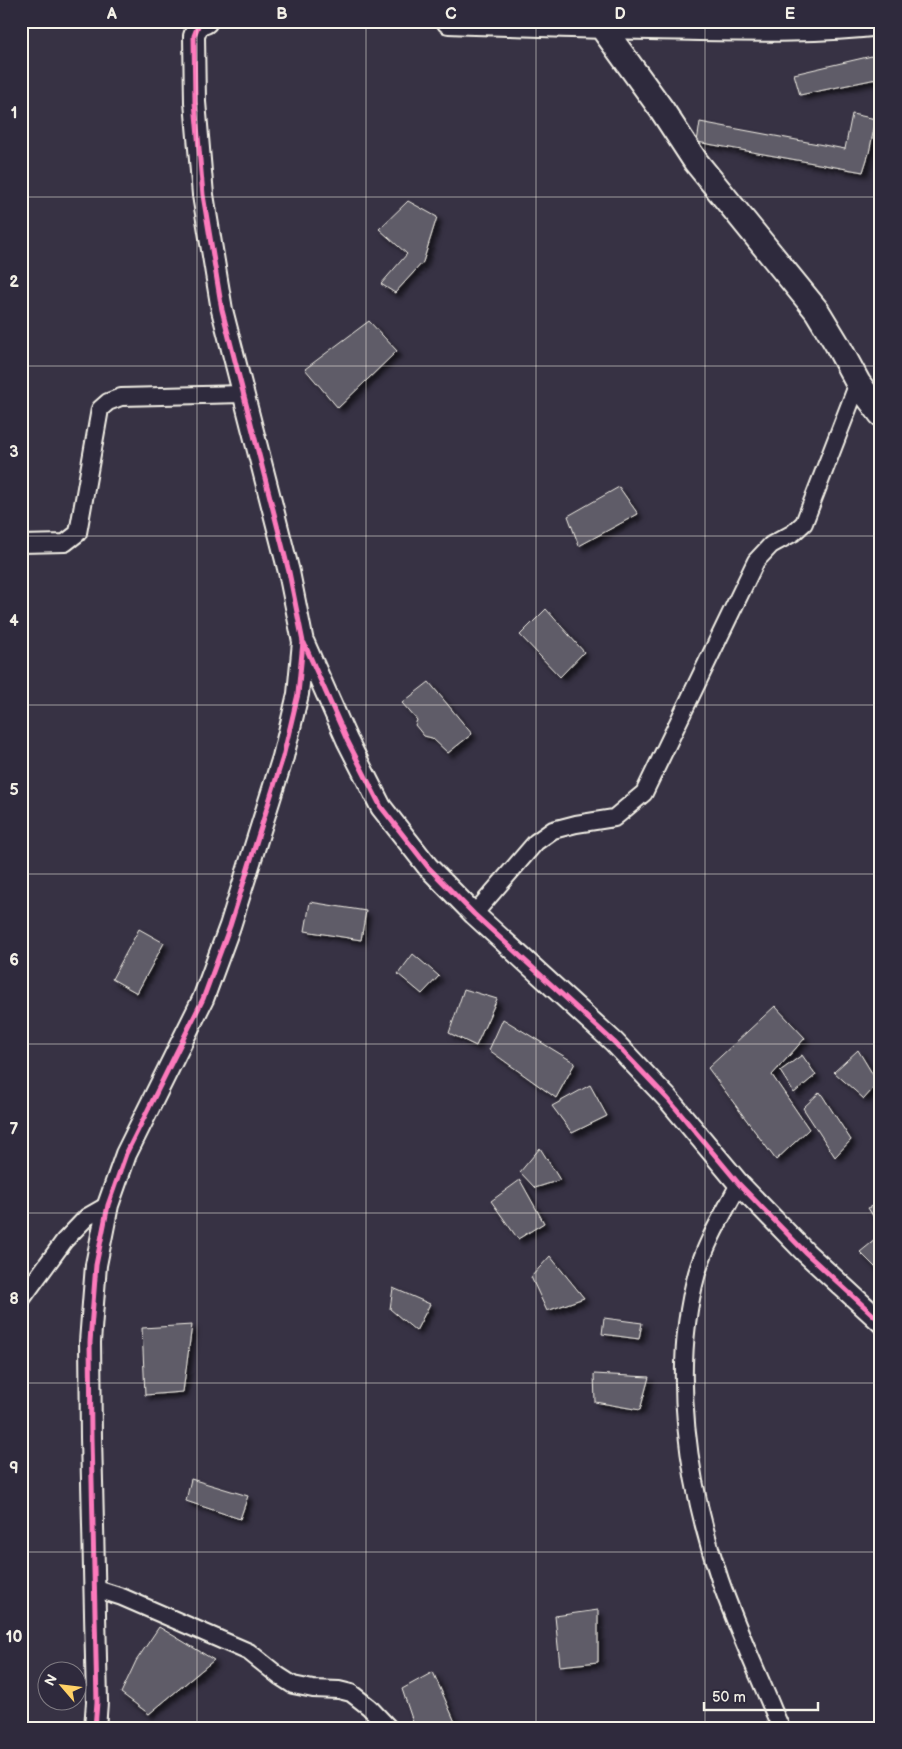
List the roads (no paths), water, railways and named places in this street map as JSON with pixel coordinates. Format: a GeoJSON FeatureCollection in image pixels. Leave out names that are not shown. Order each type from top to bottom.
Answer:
{"type":"FeatureCollection","features":[{"type":"Feature","properties":{"kind":"main road"},"geometry":{"type":"LineString","coordinates":[[449,21],[602,27],[779,29],[881,23]]}},
{"type":"Feature","properties":{"kind":"main road"},"geometry":{"type":"LineString","coordinates":[[602,27],[662,110],[696,162],[817,311],[858,383],[881,414]]}},
{"type":"Feature","properties":{"kind":"street"},"geometry":{"type":"LineString","coordinates":[[200,22],[194,36],[195,102],[203,196],[222,310],[290,572],[303,642],[346,740],[381,807],[428,867],[474,914],[614,1042],[668,1099],[739,1184],[806,1253],[881,1322]]}},
{"type":"Feature","properties":{"kind":"street"},"geometry":{"type":"LineString","coordinates":[[474,914],[536,842],[553,830],[614,818],[644,793],[756,561],[770,545],[793,533],[804,523],[858,383]]}},
{"type":"Feature","properties":{"kind":"street"},"geometry":{"type":"LineString","coordinates":[[21,544],[65,543],[78,533],[100,409],[108,402],[121,397],[243,394]]}},
{"type":"Feature","properties":{"kind":"street"},"geometry":{"type":"LineString","coordinates":[[95,1728],[97,1702],[90,1436],[90,1342],[96,1265],[108,1205],[126,1154],[203,1000],[230,926],[283,757],[298,694],[303,642]]}},
{"type":"Feature","properties":{"kind":"street"},"geometry":{"type":"LineString","coordinates":[[739,1184],[712,1234],[698,1272],[688,1312],[684,1380],[688,1438],[699,1509],[720,1580],[781,1728]]}},
{"type":"Feature","properties":{"kind":"street"},"geometry":{"type":"LineString","coordinates":[[21,1300],[64,1241],[87,1217],[108,1205]]}},
{"type":"Feature","properties":{"kind":"street"},"geometry":{"type":"LineString","coordinates":[[94,1588],[122,1597],[249,1652],[293,1685],[351,1693],[369,1707],[389,1728]]}}]}
